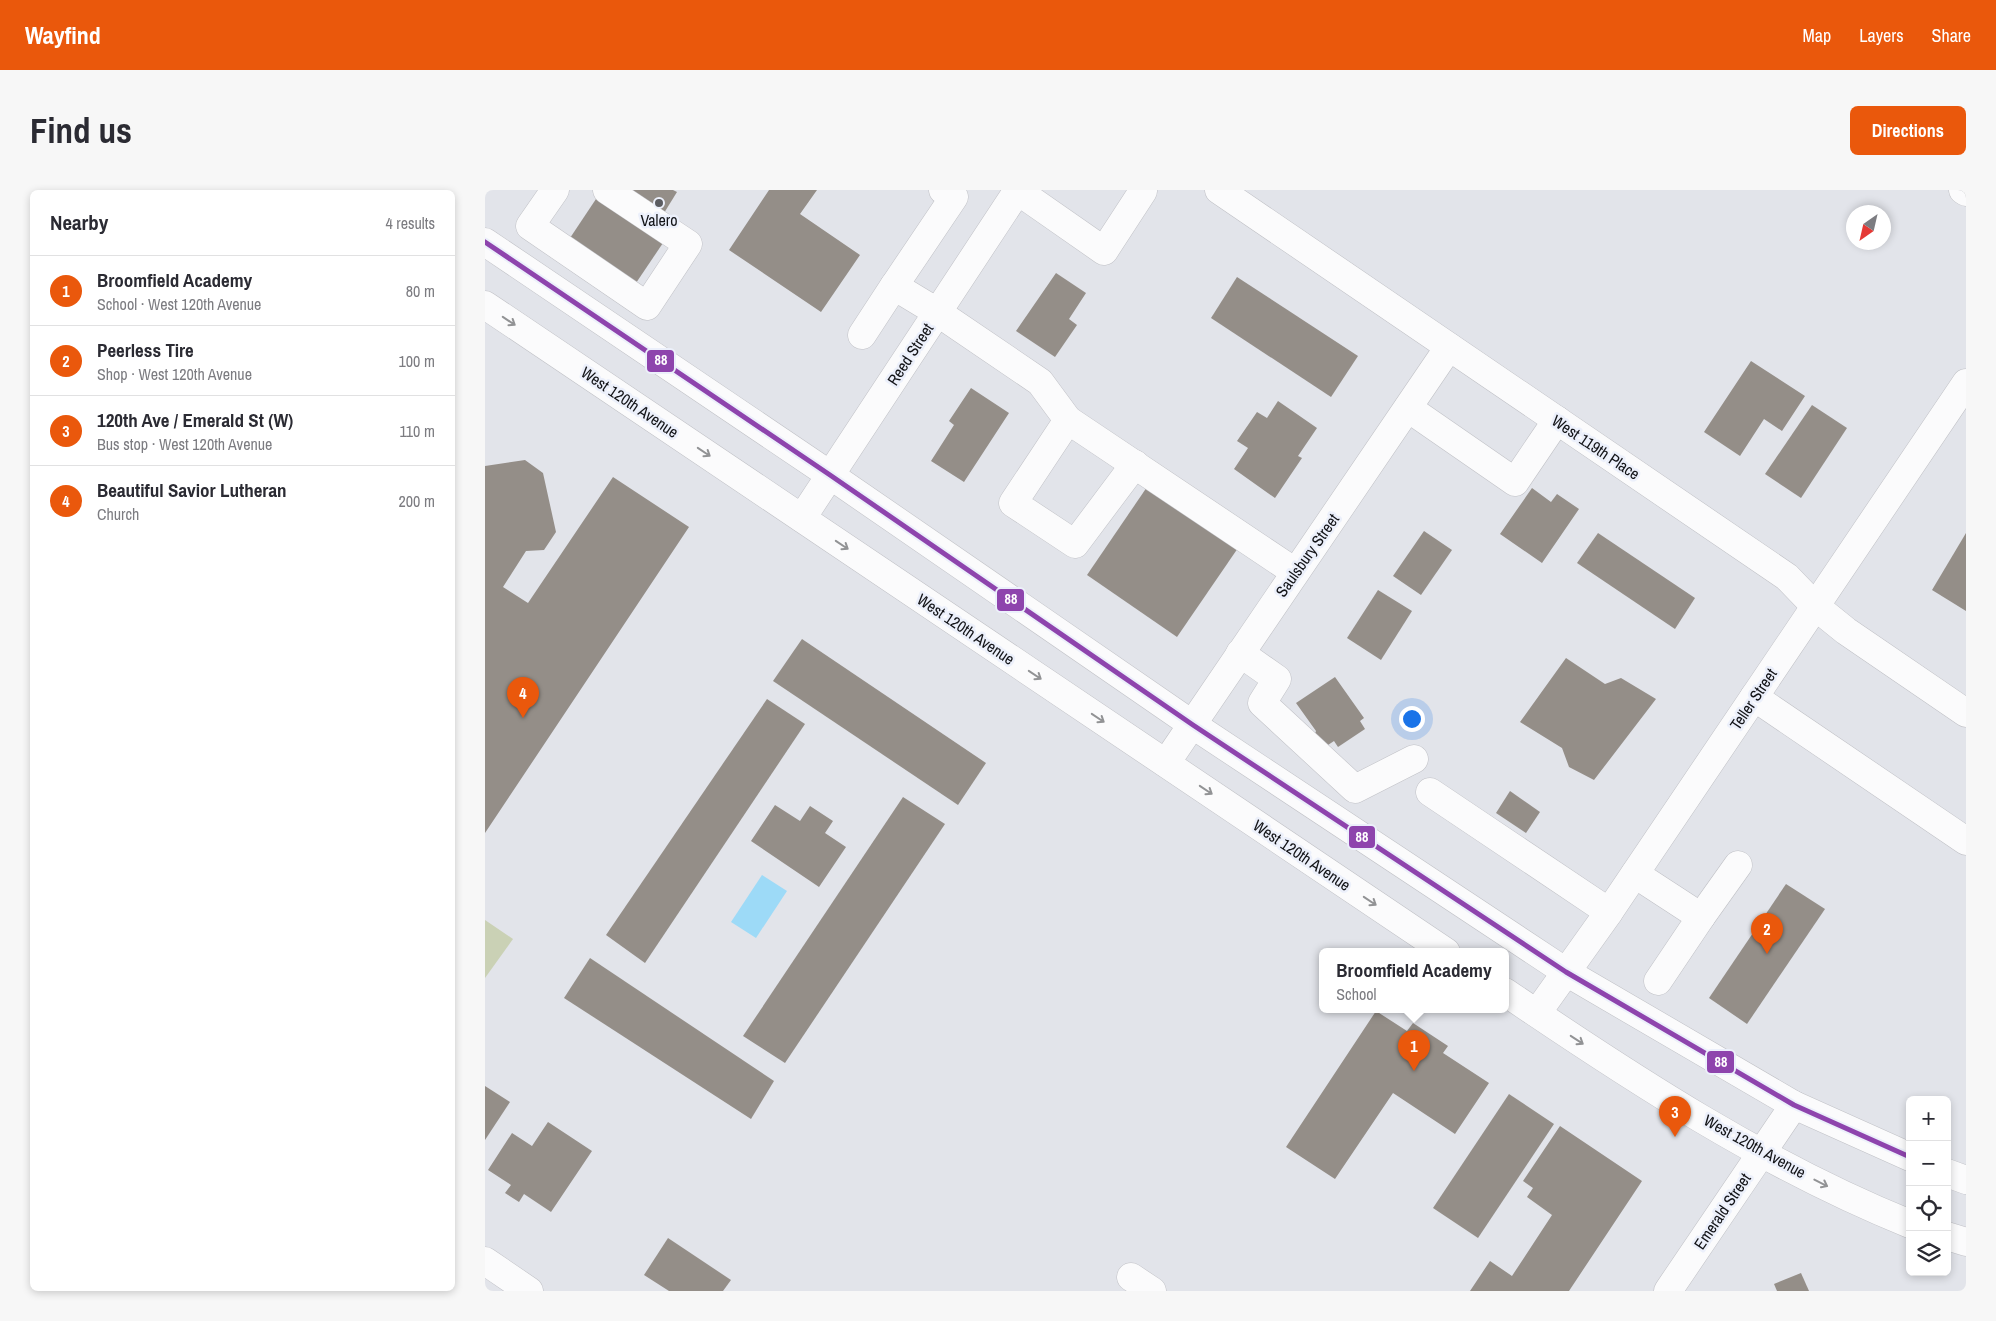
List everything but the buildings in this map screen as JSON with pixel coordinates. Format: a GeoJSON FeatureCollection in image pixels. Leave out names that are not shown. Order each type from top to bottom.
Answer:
{"type":"FeatureCollection","features":[{"type":"Feature","properties":{"kind":"main road"},"geometry":{"type":"LineString","coordinates":[[555,190],[530,226],[647,306],[688,244],[607,190]]}},
{"type":"Feature","properties":{"kind":"main road"},"geometry":{"type":"LineString","coordinates":[[862,334],[954,197],[943,190]]}},
{"type":"Feature","properties":{"kind":"main road","name":"West 119th Place"},"geometry":{"type":"LineString","coordinates":[[1219,190],[1787,577],[1815,606],[1846,632],[1966,712]]}},
{"type":"Feature","properties":{"kind":"main road"},"geometry":{"type":"LineString","coordinates":[[1018,191],[1104,251],[1143,192]]}},
{"type":"Feature","properties":{"kind":"main road","name":"Reed Street"},"geometry":{"type":"LineString","coordinates":[[802,518],[1018,191]]}},
{"type":"Feature","properties":{"kind":"main road"},"geometry":{"type":"LineString","coordinates":[[485,242],[830,475],[1193,724],[1566,972],[1794,1106],[1906,1155]]}},
{"type":"Feature","properties":{"kind":"main road"},"geometry":{"type":"LineString","coordinates":[[894,286],[937,312],[1040,382],[1068,420],[1295,572]]}},
{"type":"Feature","properties":{"kind":"main road","name":"West 120th Avenue"},"geometry":{"type":"LineString","coordinates":[[485,305],[1440,948]]}},
{"type":"Feature","properties":{"kind":"main road","name":"Saulsbury Street"},"geometry":{"type":"LineString","coordinates":[[1166,763],[1449,347]]}},
{"type":"Feature","properties":{"kind":"main road","name":"Teller Street"},"geometry":{"type":"LineString","coordinates":[[1537,1013],[1635,874],[1966,383]]}},
{"type":"Feature","properties":{"kind":"main road"},"geometry":{"type":"LineString","coordinates":[[1408,408],[1515,482],[1557,420]]}},
{"type":"Feature","properties":{"kind":"main road"},"geometry":{"type":"LineString","coordinates":[[1068,420],[1013,503],[1075,544],[1135,464]]}},
{"type":"Feature","properties":{"kind":"main road"},"geometry":{"type":"LineString","coordinates":[[1240,653],[1277,679],[1262,703],[1355,789],[1414,759]]}},
{"type":"Feature","properties":{"kind":"main road"},"geometry":{"type":"LineString","coordinates":[[1754,697],[1966,841]]}},
{"type":"Feature","properties":{"kind":"main road"},"geometry":{"type":"LineString","coordinates":[[1430,792],[1609,912]]}},
{"type":"Feature","properties":{"kind":"main road"},"geometry":{"type":"LineString","coordinates":[[1657,981],[1738,865]]}},
{"type":"Feature","properties":{"kind":"main road"},"geometry":{"type":"LineString","coordinates":[[1635,874],[1701,918]]}},
{"type":"Feature","properties":{"kind":"main road","name":"West 120th Avenue"},"geometry":{"type":"LineString","coordinates":[[1509,995],[1605,1058],[1762,1153],[1859,1202],[1906,1222]]}},
{"type":"Feature","properties":{"kind":"main road","name":"Emerald Street"},"geometry":{"type":"LineString","coordinates":[[1668,1291],[1794,1106]]}},
{"type":"Feature","properties":{"kind":"main road"},"geometry":{"type":"LineString","coordinates":[[1951,1174],[1966,1180]]}},
{"type":"Feature","properties":{"kind":"main road"},"geometry":{"type":"LineString","coordinates":[[1951,1237],[1966,1242]]}},
{"type":"Feature","properties":{"kind":"main road"},"geometry":{"type":"LineString","coordinates":[[485,1261],[529,1291]]}},
{"type":"Feature","properties":{"kind":"green space"},"geometry":{"type":"Polygon","coordinates":[[[485,920],[513,939],[485,978],[485,920]]]}},
{"type":"Feature","properties":{"kind":"water"},"geometry":{"type":"Polygon","coordinates":[[[762,875],[787,891],[756,938],[731,922],[762,875]]]}},
{"type":"Feature","properties":{"kind":"transit line","name":"88"},"geometry":{"type":"LineString","coordinates":[[485,242],[830,475],[1193,725],[1566,972],[1794,1105],[1906,1155]]}},
{"type":"Feature","properties":{"kind":"place","name":"Valero"},"geometry":{"type":"Point","coordinates":[659,203]}},
{"type":"Feature","properties":{"kind":"place","name":"Beautiful Savior Lutheran"},"geometry":{"type":"Point","coordinates":[523,718]}},
{"type":"Feature","properties":{"kind":"place","name":"Peerless Tire"},"geometry":{"type":"Point","coordinates":[1767,954]}},
{"type":"Feature","properties":{"kind":"place","name":"Broomfield Academy"},"geometry":{"type":"Point","coordinates":[1414,1071]}},
{"type":"Feature","properties":{"kind":"place","name":"120th Ave / Emerald St (W)"},"geometry":{"type":"Point","coordinates":[1675,1137]}}]}
